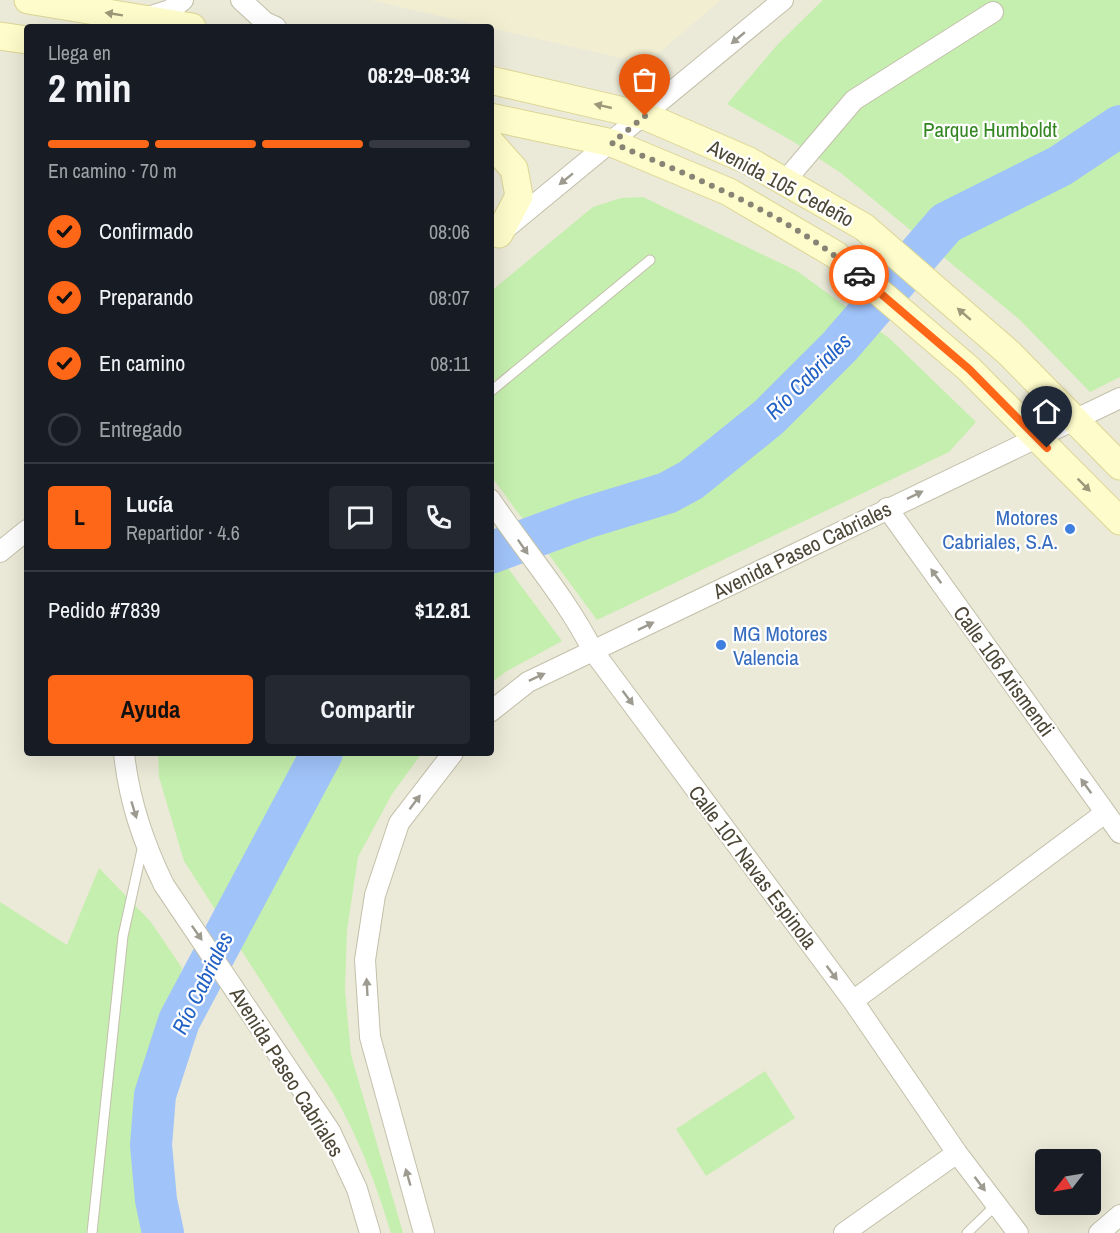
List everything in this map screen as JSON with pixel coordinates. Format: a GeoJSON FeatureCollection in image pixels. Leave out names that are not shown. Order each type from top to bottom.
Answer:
{"type":"FeatureCollection","features":[{"type":"Feature","properties":{"kind":"main road"},"geometry":{"type":"LineString","coordinates":[[28,0],[176,24]]}},
{"type":"Feature","properties":{"kind":"main road"},"geometry":{"type":"LineString","coordinates":[[0,36],[24,40]]}},
{"type":"Feature","properties":{"kind":"main road","name":"Avenida 105 Cedeño"},"geometry":{"type":"LineString","coordinates":[[494,81],[645,116],[749,160],[864,227],[1009,353],[1120,466]]}},
{"type":"Feature","properties":{"kind":"main road","name":"Avenida 105 Cedeño"},"geometry":{"type":"LineString","coordinates":[[494,118],[612,143],[729,192],[836,255],[969,369],[1035,436]]}},
{"type":"Feature","properties":{"kind":"main road"},"geometry":{"type":"LineString","coordinates":[[494,146],[514,169],[519,196],[495,237]]}},
{"type":"Feature","properties":{"kind":"main road"},"geometry":{"type":"LineString","coordinates":[[1035,436],[1120,521]]}},
{"type":"Feature","properties":{"kind":"street"},"geometry":{"type":"LineString","coordinates":[[144,18],[170,10],[183,0]]}},
{"type":"Feature","properties":{"kind":"street"},"geometry":{"type":"LineString","coordinates":[[241,0],[269,24]]}},
{"type":"Feature","properties":{"kind":"street"},"geometry":{"type":"LineString","coordinates":[[495,237],[645,116],[783,0]]}},
{"type":"Feature","properties":{"kind":"street"},"geometry":{"type":"LineString","coordinates":[[785,182],[854,100],[993,12]]}},
{"type":"Feature","properties":{"kind":"street","name":"Avenida Paseo Cabriales"},"geometry":{"type":"LineString","coordinates":[[494,709],[528,682],[1035,436],[1120,398]]}},
{"type":"Feature","properties":{"kind":"street","name":"Calle 107 Navas Espinola"},"geometry":{"type":"LineString","coordinates":[[494,505],[575,616],[593,651],[853,1001],[957,1152],[1018,1233]]}},
{"type":"Feature","properties":{"kind":"street","name":"Calle 106 Arismendi"},"geometry":{"type":"LineString","coordinates":[[887,508],[1120,833]]}},
{"type":"Feature","properties":{"kind":"street"},"geometry":{"type":"LineString","coordinates":[[0,552],[24,532]]}},
{"type":"Feature","properties":{"kind":"street","name":"Avenida Paseo Cabriales"},"geometry":{"type":"LineString","coordinates":[[124,756],[128,789],[144,843],[164,885],[296,1077],[330,1131],[357,1189],[370,1233]]}},
{"type":"Feature","properties":{"kind":"street"},"geometry":{"type":"LineString","coordinates":[[424,1233],[370,1037],[365,960],[375,895],[399,823],[451,756]]}},
{"type":"Feature","properties":{"kind":"street"},"geometry":{"type":"LineString","coordinates":[[853,1001],[1106,813]]}},
{"type":"Feature","properties":{"kind":"street"},"geometry":{"type":"LineString","coordinates":[[844,1233],[957,1152]]}},
{"type":"Feature","properties":{"kind":"street"},"geometry":{"type":"LineString","coordinates":[[1099,1233],[1120,1215]]}},
{"type":"Feature","properties":{"kind":"lane"},"geometry":{"type":"LineString","coordinates":[[494,389],[650,260]]}},
{"type":"Feature","properties":{"kind":"lane"},"geometry":{"type":"LineString","coordinates":[[92,1233],[123,936],[144,843]]}},
{"type":"Feature","properties":{"kind":"lane"},"geometry":{"type":"LineString","coordinates":[[967,1233],[996,1205]]}},
{"type":"Feature","properties":{"kind":"shaded area"},"geometry":{"type":"Polygon","coordinates":[[[0,0],[1120,0],[1120,1233],[0,1233],[0,0]]]}},
{"type":"Feature","properties":{"kind":"shaded area"},"geometry":{"type":"Polygon","coordinates":[[[370,0],[721,0],[646,64],[494,29],[494,24],[474,24],[370,0]]]}},
{"type":"Feature","properties":{"kind":"green space","name":"Parque Humboldt"},"geometry":{"type":"Polygon","coordinates":[[[823,0],[1120,0],[1120,377],[1090,392],[1019,319],[841,173],[794,142],[727,104],[778,44],[823,0]]]}},
{"type":"Feature","properties":{"kind":"green space"},"geometry":{"type":"Polygon","coordinates":[[[643,197],[797,271],[889,338],[976,422],[949,452],[597,620],[494,480],[494,289],[593,207],[621,198],[643,197]]]}},
{"type":"Feature","properties":{"kind":"green space"},"geometry":{"type":"Polygon","coordinates":[[[494,549],[562,641],[507,671],[494,681],[494,549]]]}},
{"type":"Feature","properties":{"kind":"green space"},"geometry":{"type":"Polygon","coordinates":[[[158,756],[420,756],[392,794],[358,857],[347,930],[345,990],[351,1055],[403,1233],[391,1233],[366,1162],[333,1093],[184,861],[159,777],[158,756]]]}},
{"type":"Feature","properties":{"kind":"green space"},"geometry":{"type":"Polygon","coordinates":[[[99,868],[151,922],[182,968],[157,1062],[148,1128],[165,1233],[0,1233],[0,902],[67,945],[99,868]]]}},
{"type":"Feature","properties":{"kind":"green space"},"geometry":{"type":"Polygon","coordinates":[[[765,1071],[795,1118],[706,1176],[676,1129],[765,1071]]]}},
{"type":"Feature","properties":{"kind":"waterway","name":"Río Cabriales"},"geometry":{"type":"LineString","coordinates":[[494,552],[585,518],[667,493],[691,480],[769,417],[840,346],[946,223],[1060,166],[1120,126]]}},
{"type":"Feature","properties":{"kind":"waterway","name":"Río Cabriales"},"geometry":{"type":"LineString","coordinates":[[163,1233],[156,1200],[151,1145],[155,1095],[179,1021],[320,756]]}},
{"type":"Feature","properties":{"kind":"way so far"},"geometry":{"type":"LineString","coordinates":[[645,116],[612,143],[729,192],[836,255],[859,275]]}},
{"type":"Feature","properties":{"kind":"place","name":"Motores Cabriales, S.A."},"geometry":{"type":"Point","coordinates":[1070,529]}},
{"type":"Feature","properties":{"kind":"place","name":"MG Motores Valencia"},"geometry":{"type":"Point","coordinates":[721,645]}},
{"type":"Feature","properties":{"kind":"route"},"geometry":{"type":"LineString","coordinates":[[859,275],[969,369],[1047,448]]}}]}
